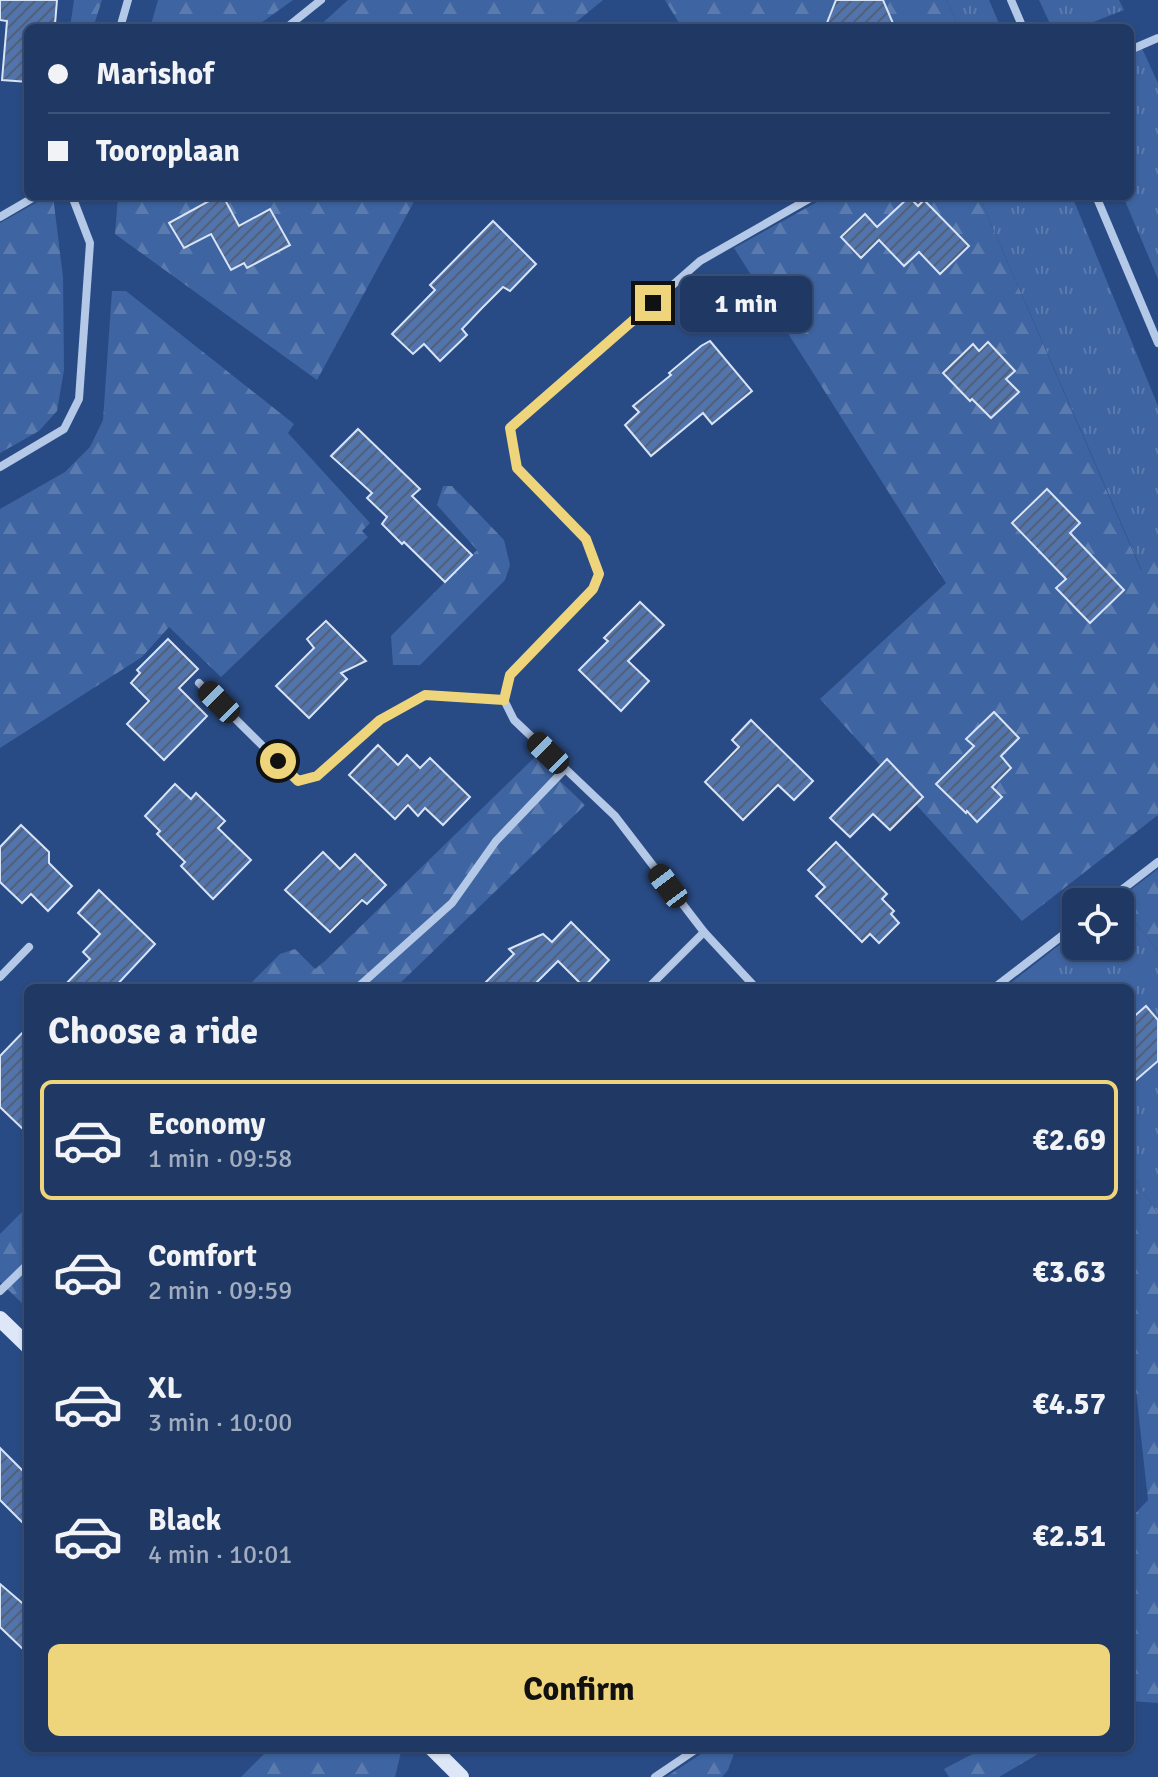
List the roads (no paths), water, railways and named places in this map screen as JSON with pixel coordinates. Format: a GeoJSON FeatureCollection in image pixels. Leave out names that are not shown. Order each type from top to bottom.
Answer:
{"type":"FeatureCollection","features":[{"type":"Feature","properties":{"kind":"street"},"geometry":{"type":"LineString","coordinates":[[121,24],[128,0]]}},
{"type":"Feature","properties":{"kind":"street"},"geometry":{"type":"LineString","coordinates":[[291,24],[321,0]]}},
{"type":"Feature","properties":{"kind":"street"},"geometry":{"type":"LineString","coordinates":[[1011,0],[1021,24]]}},
{"type":"Feature","properties":{"kind":"street"},"geometry":{"type":"LineString","coordinates":[[1134,48],[1158,38]]}},
{"type":"Feature","properties":{"kind":"street"},"geometry":{"type":"LineString","coordinates":[[0,217],[29,200]]}},
{"type":"Feature","properties":{"kind":"street"},"geometry":{"type":"LineString","coordinates":[[0,467],[64,429],[79,399],[90,243],[74,200]]}},
{"type":"Feature","properties":{"kind":"street"},"geometry":{"type":"LineString","coordinates":[[752,984],[704,932],[615,816],[514,720],[504,700],[510,675],[593,589],[599,574],[586,539],[517,468],[510,428],[700,261],[807,200]]}},
{"type":"Feature","properties":{"kind":"street"},"geometry":{"type":"LineString","coordinates":[[1098,200],[1158,343]]}},
{"type":"Feature","properties":{"kind":"street"},"geometry":{"type":"LineString","coordinates":[[199,683],[298,781],[317,776],[380,720],[425,695],[504,700]]}},
{"type":"Feature","properties":{"kind":"street"},"geometry":{"type":"LineString","coordinates":[[361,984],[452,903],[496,841],[565,769]]}},
{"type":"Feature","properties":{"kind":"street"},"geometry":{"type":"LineString","coordinates":[[1124,888],[1158,862]]}},
{"type":"Feature","properties":{"kind":"street"},"geometry":{"type":"LineString","coordinates":[[652,984],[704,932]]}},
{"type":"Feature","properties":{"kind":"street"},"geometry":{"type":"LineString","coordinates":[[999,984],[1062,936]]}},
{"type":"Feature","properties":{"kind":"street"},"geometry":{"type":"LineString","coordinates":[[0,977],[29,947]]}},
{"type":"Feature","properties":{"kind":"street"},"geometry":{"type":"LineString","coordinates":[[0,1291],[24,1268]]}},
{"type":"Feature","properties":{"kind":"street"},"geometry":{"type":"LineString","coordinates":[[0,1319],[24,1342]]}},
{"type":"Feature","properties":{"kind":"street"},"geometry":{"type":"LineString","coordinates":[[436,1752],[461,1777]]}},
{"type":"Feature","properties":{"kind":"street"},"geometry":{"type":"LineString","coordinates":[[655,1777],[692,1752]]}}]}
